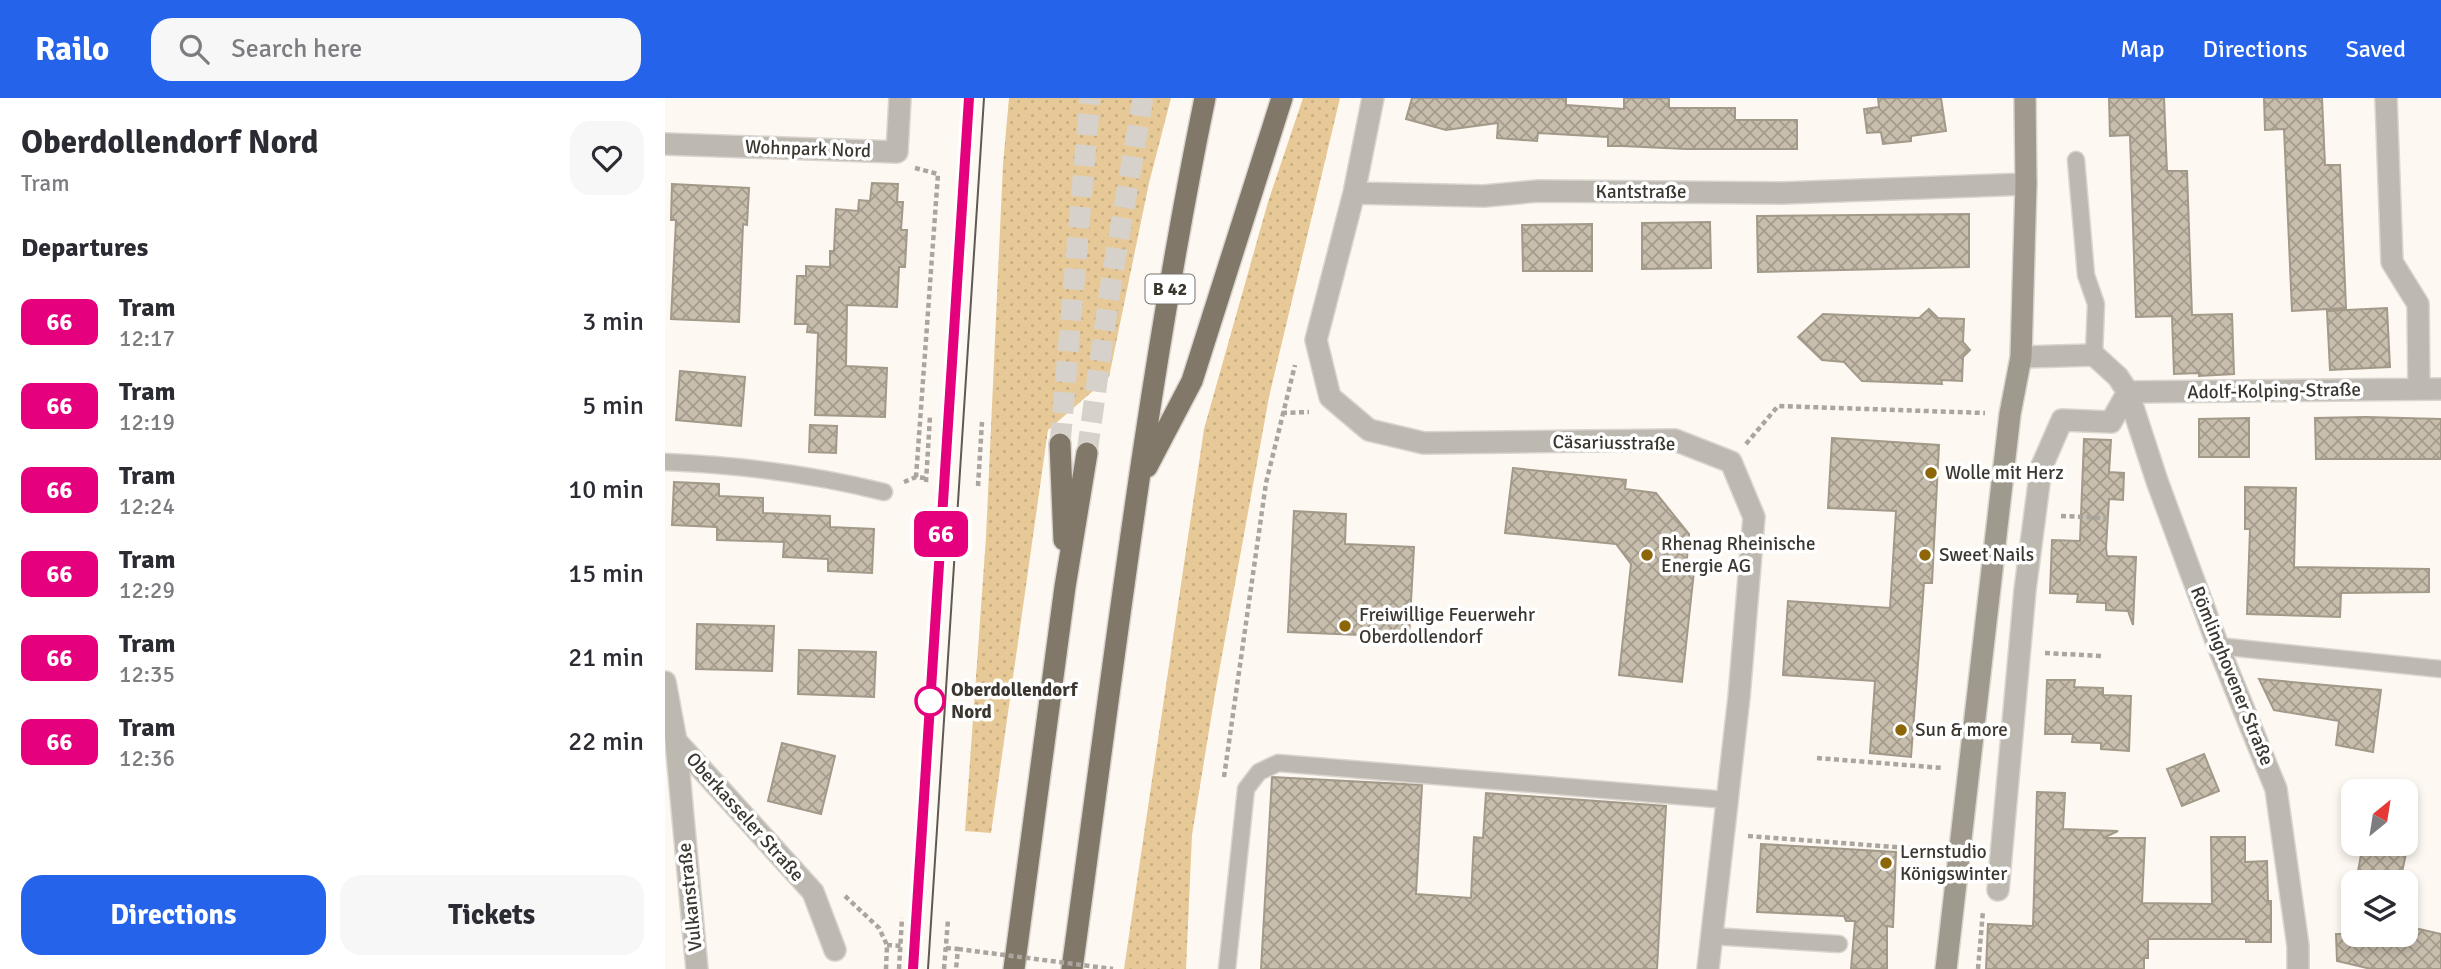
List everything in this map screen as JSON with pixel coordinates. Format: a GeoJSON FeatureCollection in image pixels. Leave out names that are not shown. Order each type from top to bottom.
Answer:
{"type":"FeatureCollection","features":[{"type":"Feature","properties":{"kind":"highway","name":"B 42"},"geometry":{"type":"LineString","coordinates":[[1072,969],[1139,481],[1167,302],[1205,98]]}},
{"type":"Feature","properties":{"kind":"highway","name":"B 42"},"geometry":{"type":"LineString","coordinates":[[1139,481],[1192,381],[1282,98]]}},
{"type":"Feature","properties":{"kind":"highway"},"geometry":{"type":"LineString","coordinates":[[1060,444],[1065,587]]}},
{"type":"Feature","properties":{"kind":"highway"},"geometry":{"type":"LineString","coordinates":[[1014,969],[1065,587],[1087,453]]}},
{"type":"Feature","properties":{"kind":"main road"},"geometry":{"type":"LineString","coordinates":[[1946,969],[2010,414],[2021,357],[2026,184],[2025,98]]}},
{"type":"Feature","properties":{"kind":"street","name":"Wohnpark Nord"},"geometry":{"type":"LineString","coordinates":[[665,144],[897,152],[900,98]]}},
{"type":"Feature","properties":{"kind":"street"},"geometry":{"type":"LineString","coordinates":[[1354,193],[1373,98]]}},
{"type":"Feature","properties":{"kind":"street"},"geometry":{"type":"LineString","coordinates":[[2386,98],[2392,262],[2418,303],[2420,389]]}},
{"type":"Feature","properties":{"kind":"street","name":"Kantstraße"},"geometry":{"type":"LineString","coordinates":[[1354,193],[1484,196],[1538,191],[1783,193],[2026,184]]}},
{"type":"Feature","properties":{"kind":"street","name":"Cäsariusstraße"},"geometry":{"type":"LineString","coordinates":[[1354,193],[1317,340],[1330,397],[1369,429],[1424,443],[1675,440],[1731,461]]}},
{"type":"Feature","properties":{"kind":"street"},"geometry":{"type":"LineString","coordinates":[[2021,357],[2094,355]]}},
{"type":"Feature","properties":{"kind":"street","name":"Römlinghovener Straße"},"geometry":{"type":"LineString","coordinates":[[2094,355],[2128,392],[2157,481],[2218,646],[2276,789],[2298,946],[2298,969]]}},
{"type":"Feature","properties":{"kind":"street","name":"Adolf-Kolping-Straße"},"geometry":{"type":"LineString","coordinates":[[2128,392],[2441,389]]}},
{"type":"Feature","properties":{"kind":"street"},"geometry":{"type":"LineString","coordinates":[[1998,890],[2020,652],[2041,468],[2062,420],[2111,422],[2128,392]]}},
{"type":"Feature","properties":{"kind":"street"},"geometry":{"type":"LineString","coordinates":[[1708,969],[1739,697],[1754,517],[1731,461]]}},
{"type":"Feature","properties":{"kind":"street","name":"Oberkasseler Straße"},"geometry":{"type":"LineString","coordinates":[[665,682],[676,741],[813,892],[835,950]]}},
{"type":"Feature","properties":{"kind":"street","name":"Vulkanstraße"},"geometry":{"type":"LineString","coordinates":[[676,741],[697,969]]}},
{"type":"Feature","properties":{"kind":"lane"},"geometry":{"type":"LineString","coordinates":[[2076,160],[2086,275],[2096,304],[2094,355]]}},
{"type":"Feature","properties":{"kind":"lane"},"geometry":{"type":"LineString","coordinates":[[665,462],[754,468],[830,479],[884,492]]}},
{"type":"Feature","properties":{"kind":"lane"},"geometry":{"type":"LineString","coordinates":[[2218,646],[2441,668]]}},
{"type":"Feature","properties":{"kind":"lane"},"geometry":{"type":"LineString","coordinates":[[1227,969],[1245,789],[1259,772],[1278,763],[1727,800]]}},
{"type":"Feature","properties":{"kind":"lane"},"geometry":{"type":"LineString","coordinates":[[1711,936],[1839,944]]}},
{"type":"Feature","properties":{"kind":"path"},"geometry":{"type":"LineString","coordinates":[[897,152],[910,166],[938,174],[916,477],[926,480],[930,416]]}},
{"type":"Feature","properties":{"kind":"path"},"geometry":{"type":"LineString","coordinates":[[1223,790],[1266,483],[1300,343],[1317,340]]}},
{"type":"Feature","properties":{"kind":"path"},"geometry":{"type":"LineString","coordinates":[[1731,461],[1778,406],[2010,414]]}},
{"type":"Feature","properties":{"kind":"path"},"geometry":{"type":"LineString","coordinates":[[978,486],[982,422]]}},
{"type":"Feature","properties":{"kind":"path"},"geometry":{"type":"LineString","coordinates":[[2035,514],[2108,518]]}},
{"type":"Feature","properties":{"kind":"path"},"geometry":{"type":"LineString","coordinates":[[2020,652],[2103,656]]}},
{"type":"Feature","properties":{"kind":"path"},"geometry":{"type":"LineString","coordinates":[[1817,758],[1968,769]]}},
{"type":"Feature","properties":{"kind":"path"},"geometry":{"type":"LineString","coordinates":[[1759,836],[1961,852]]}},
{"type":"Feature","properties":{"kind":"path"},"geometry":{"type":"LineString","coordinates":[[1978,969],[1983,904],[1998,890]]}},
{"type":"Feature","properties":{"kind":"path"},"geometry":{"type":"LineString","coordinates":[[813,892],[840,892],[879,928],[887,945],[886,969]]}},
{"type":"Feature","properties":{"kind":"path"},"geometry":{"type":"LineString","coordinates":[[899,969],[902,918]]}},
{"type":"Feature","properties":{"kind":"path"},"geometry":{"type":"LineString","coordinates":[[944,969],[948,920]]}},
{"type":"Feature","properties":{"kind":"path"},"geometry":{"type":"LineString","coordinates":[[887,945],[901,946]]}},
{"type":"Feature","properties":{"kind":"path"},"geometry":{"type":"LineString","coordinates":[[946,948],[1113,969]]}},
{"type":"Feature","properties":{"kind":"path"},"geometry":{"type":"LineString","coordinates":[[956,969],[958,949]]}},
{"type":"Feature","properties":{"kind":"shaded area"},"geometry":{"type":"Polygon","coordinates":[[[1009,98],[1171,98],[1149,183],[1109,377],[1048,430],[991,833],[965,831],[986,537],[1003,164],[1009,98]]]}},
{"type":"Feature","properties":{"kind":"shaded area"},"geometry":{"type":"Polygon","coordinates":[[[1303,98],[1340,98],[1269,397],[1215,694],[1192,835],[1186,969],[1124,969],[1204,429],[1268,202],[1303,98]]]}},
{"type":"Feature","properties":{"kind":"building"},"geometry":{"type":"Polygon","coordinates":[[[1412,98],[1566,98],[1566,105],[1624,109],[1624,98],[1669,98],[1669,108],[1735,108],[1735,120],[1797,120],[1797,149],[1608,146],[1608,137],[1538,133],[1537,141],[1497,138],[1498,123],[1446,130],[1406,119],[1412,98]]]}},
{"type":"Feature","properties":{"kind":"building"},"geometry":{"type":"Polygon","coordinates":[[[1878,98],[1941,98],[1946,131],[1911,136],[1911,141],[1883,144],[1881,132],[1867,133],[1864,109],[1879,107],[1878,98]]]}},
{"type":"Feature","properties":{"kind":"building"},"geometry":{"type":"Polygon","coordinates":[[[2109,98],[2164,98],[2167,171],[2187,171],[2192,315],[2232,314],[2234,374],[2174,374],[2172,316],[2136,317],[2130,135],[2110,136],[2109,98]]]}},
{"type":"Feature","properties":{"kind":"building"},"geometry":{"type":"Polygon","coordinates":[[[2264,98],[2322,98],[2325,165],[2340,165],[2346,308],[2292,311],[2284,129],[2265,130],[2264,98]]]}},
{"type":"Feature","properties":{"kind":"building"},"geometry":{"type":"Polygon","coordinates":[[[872,183],[898,184],[897,202],[903,202],[901,230],[907,230],[905,267],[899,267],[897,307],[847,305],[846,366],[887,368],[885,417],[815,415],[818,333],[807,332],[808,324],[795,324],[797,276],[806,276],[806,266],[830,267],[830,251],[834,251],[836,209],[858,211],[859,200],[870,201],[872,183]]]}},
{"type":"Feature","properties":{"kind":"building"},"geometry":{"type":"Polygon","coordinates":[[[672,184],[749,188],[747,225],[743,224],[739,322],[671,319],[676,220],[671,220],[672,184]]]}},
{"type":"Feature","properties":{"kind":"building"},"geometry":{"type":"Polygon","coordinates":[[[1969,214],[1969,267],[1758,272],[1757,216],[1969,214]]]}},
{"type":"Feature","properties":{"kind":"building"},"geometry":{"type":"Polygon","coordinates":[[[1710,222],[1711,268],[1642,269],[1642,223],[1710,222]]]}},
{"type":"Feature","properties":{"kind":"building"},"geometry":{"type":"Polygon","coordinates":[[[1592,224],[1592,271],[1523,271],[1522,225],[1592,224]]]}},
{"type":"Feature","properties":{"kind":"building"},"geometry":{"type":"Polygon","coordinates":[[[2387,308],[2390,367],[2330,370],[2327,311],[2387,308]]]}},
{"type":"Feature","properties":{"kind":"building"},"geometry":{"type":"Polygon","coordinates":[[[1929,309],[1938,318],[1964,319],[1963,342],[1970,350],[1963,357],[1962,381],[1941,380],[1942,384],[1862,381],[1844,362],[1822,360],[1798,337],[1823,314],[1919,318],[1929,309]]]}},
{"type":"Feature","properties":{"kind":"building"},"geometry":{"type":"Polygon","coordinates":[[[680,371],[745,377],[741,426],[676,420],[680,371]]]}},
{"type":"Feature","properties":{"kind":"building"},"geometry":{"type":"Polygon","coordinates":[[[2249,418],[2249,457],[2199,457],[2199,419],[2249,418]]]}},
{"type":"Feature","properties":{"kind":"building"},"geometry":{"type":"Polygon","coordinates":[[[2315,418],[2441,419],[2441,459],[2316,459],[2315,418]]]}},
{"type":"Feature","properties":{"kind":"building"},"geometry":{"type":"Polygon","coordinates":[[[810,425],[837,426],[836,453],[809,452],[810,425]]]}},
{"type":"Feature","properties":{"kind":"building"},"geometry":{"type":"Polygon","coordinates":[[[1832,438],[1939,445],[1932,583],[1924,583],[1911,757],[1870,753],[1875,681],[1783,675],[1788,601],[1890,608],[1896,511],[1828,508],[1832,438]]]}},
{"type":"Feature","properties":{"kind":"building"},"geometry":{"type":"Polygon","coordinates":[[[2084,439],[2111,440],[2109,472],[2124,473],[2123,500],[2109,499],[2106,548],[2107,556],[2136,557],[2133,625],[2128,611],[2106,610],[2106,603],[2077,602],[2078,594],[2050,593],[2052,540],[2080,541],[2084,439]]]}},
{"type":"Feature","properties":{"kind":"building"},"geometry":{"type":"Polygon","coordinates":[[[1513,468],[1626,480],[1625,489],[1656,493],[1689,534],[1686,570],[1694,571],[1682,682],[1619,675],[1631,564],[1616,544],[1505,533],[1513,468]]]}},
{"type":"Feature","properties":{"kind":"building"},"geometry":{"type":"Polygon","coordinates":[[[674,482],[719,484],[719,496],[763,498],[763,513],[830,516],[830,527],[874,529],[872,573],[828,571],[828,559],[783,557],[784,542],[717,540],[717,527],[672,525],[674,482]]]}},
{"type":"Feature","properties":{"kind":"building"},"geometry":{"type":"Polygon","coordinates":[[[2245,487],[2296,488],[2294,567],[2429,569],[2429,592],[2341,593],[2340,617],[2247,614],[2250,529],[2245,529],[2245,487]]]}},
{"type":"Feature","properties":{"kind":"building"},"geometry":{"type":"Polygon","coordinates":[[[1294,511],[1346,514],[1345,544],[1414,547],[1409,637],[1288,632],[1294,511]]]}},
{"type":"Feature","properties":{"kind":"building"},"geometry":{"type":"Polygon","coordinates":[[[697,624],[774,626],[772,671],[696,669],[697,624]]]}},
{"type":"Feature","properties":{"kind":"building"},"geometry":{"type":"Polygon","coordinates":[[[799,650],[876,652],[874,697],[798,694],[799,650]]]}},
{"type":"Feature","properties":{"kind":"building"},"geometry":{"type":"Polygon","coordinates":[[[2259,679],[2381,690],[2373,752],[2336,745],[2339,721],[2274,710],[2259,679]]]}},
{"type":"Feature","properties":{"kind":"building"},"geometry":{"type":"Polygon","coordinates":[[[2047,680],[2075,680],[2074,687],[2103,688],[2103,695],[2131,696],[2129,751],[2101,749],[2101,743],[2072,742],[2073,734],[2045,734],[2047,680]]]}},
{"type":"Feature","properties":{"kind":"building"},"geometry":{"type":"Polygon","coordinates":[[[782,743],[835,756],[821,814],[768,801],[782,743]]]}},
{"type":"Feature","properties":{"kind":"building"},"geometry":{"type":"Polygon","coordinates":[[[2204,754],[2219,791],[2182,806],[2167,769],[2204,754]]]}},
{"type":"Feature","properties":{"kind":"building"},"geometry":{"type":"Polygon","coordinates":[[[1272,777],[1422,785],[1416,894],[1471,898],[1474,837],[1483,838],[1486,793],[1666,806],[1657,969],[1261,969],[1272,777]]]}},
{"type":"Feature","properties":{"kind":"building"},"geometry":{"type":"Polygon","coordinates":[[[2037,792],[2065,793],[2063,829],[2118,831],[2103,838],[2145,838],[2142,903],[2212,904],[2211,837],[2245,837],[2245,862],[2267,861],[2271,942],[2246,942],[2246,939],[2148,939],[2148,958],[2144,958],[2144,969],[1986,969],[1988,924],[2033,926],[2037,792]]]}},
{"type":"Feature","properties":{"kind":"building"},"geometry":{"type":"Polygon","coordinates":[[[1761,844],[1896,852],[1893,927],[1887,926],[1887,969],[1851,969],[1855,921],[1846,921],[1844,916],[1757,912],[1761,844]]]}},
{"type":"Feature","properties":{"kind":"building"},"geometry":{"type":"Polygon","coordinates":[[[2361,856],[2405,856],[2403,870],[2358,870],[2361,856]]]}},
{"type":"Feature","properties":{"kind":"building"},"geometry":{"type":"Polygon","coordinates":[[[2418,929],[2441,934],[2441,969],[2371,969],[2337,961],[2336,934],[2341,934],[2341,947],[2418,947],[2418,929]]]}},
{"type":"Feature","properties":{"kind":"tunnel"},"geometry":{"type":"LineString","coordinates":[[1060,444],[1090,98]]}},
{"type":"Feature","properties":{"kind":"tunnel"},"geometry":{"type":"LineString","coordinates":[[1087,453],[1111,283],[1143,98]]}},
{"type":"Feature","properties":{"kind":"tram line"},"geometry":{"type":"LineString","coordinates":[[913,969],[969,98]]}},
{"type":"Feature","properties":{"kind":"tram line","name":"66"},"geometry":{"type":"LineString","coordinates":[[913,969],[969,98]]}},
{"type":"Feature","properties":{"kind":"tram line"},"geometry":{"type":"LineString","coordinates":[[928,969],[984,98]]}},
{"type":"Feature","properties":{"kind":"place","name":"Wolle mit Herz"},"geometry":{"type":"Point","coordinates":[1931,473]}},
{"type":"Feature","properties":{"kind":"place","name":"Rhenag Rheinische Energie AG"},"geometry":{"type":"Point","coordinates":[1647,555]}},
{"type":"Feature","properties":{"kind":"place","name":"Sweet Nails"},"geometry":{"type":"Point","coordinates":[1925,555]}},
{"type":"Feature","properties":{"kind":"place","name":"Freiwillige Feuerwehr Oberdollendorf"},"geometry":{"type":"Point","coordinates":[1345,626]}},
{"type":"Feature","properties":{"kind":"place","name":"Oberdollendorf Nord"},"geometry":{"type":"Point","coordinates":[930,701]}},
{"type":"Feature","properties":{"kind":"place","name":"Sun & more"},"geometry":{"type":"Point","coordinates":[1901,730]}},
{"type":"Feature","properties":{"kind":"place","name":"Lernstudio Königswinter"},"geometry":{"type":"Point","coordinates":[1886,863]}}]}
